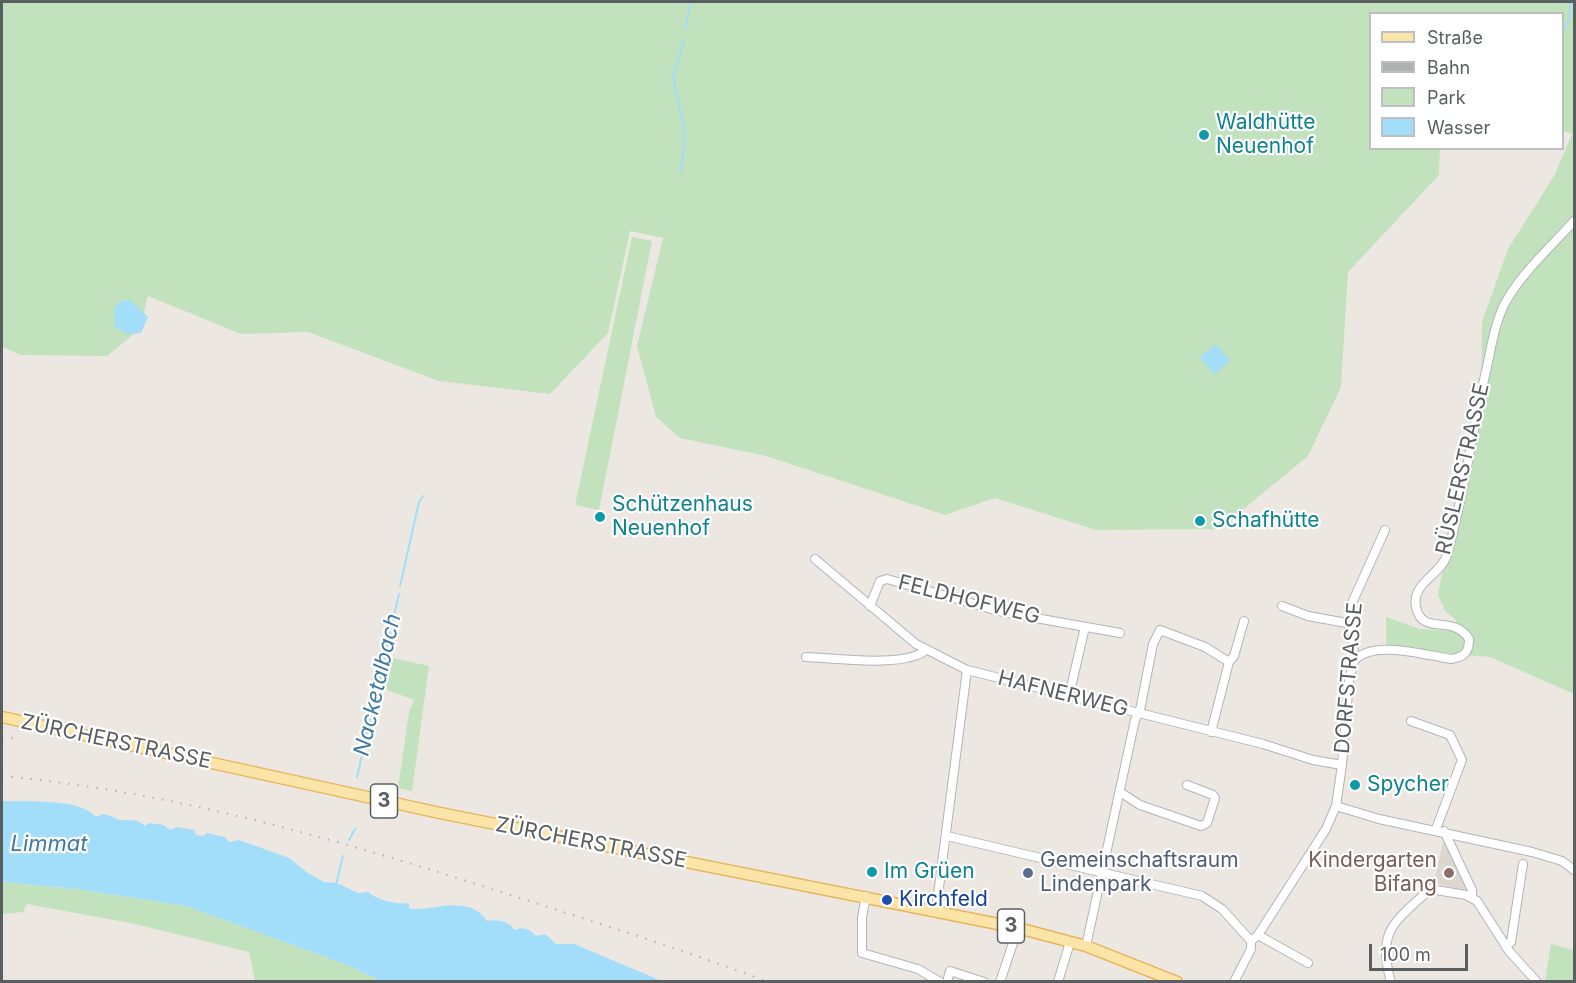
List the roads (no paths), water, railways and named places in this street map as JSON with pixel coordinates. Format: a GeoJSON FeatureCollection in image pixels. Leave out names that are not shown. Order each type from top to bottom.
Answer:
{"type":"FeatureCollection","features":[{"type":"Feature","properties":{"kind":"main road","name":"ZÜRCHERSTRASSE"},"geometry":{"type":"LineString","coordinates":[[2,717],[440,813],[1018,928],[1086,946],[1177,981]]}},
{"type":"Feature","properties":{"kind":"street","name":"RÜSLERSTRASSE"},"geometry":{"type":"LineString","coordinates":[[1354,661],[1360,655],[1380,649],[1450,659],[1467,653],[1469,639],[1464,630],[1456,626],[1435,625],[1421,618],[1415,604],[1416,592],[1446,558],[1476,410],[1504,306],[1517,286],[1575,221]]}},
{"type":"Feature","properties":{"kind":"street","name":"DORFSTRASSE"},"geometry":{"type":"LineString","coordinates":[[1251,940],[1258,935],[1326,829],[1336,806],[1348,691],[1354,661],[1352,603],[1385,530]]}},
{"type":"Feature","properties":{"kind":"street","name":"HAFNERWEG"},"geometry":{"type":"LineString","coordinates":[[815,559],[926,651],[967,670],[1263,744],[1313,760],[1342,765]]}},
{"type":"Feature","properties":{"kind":"street","name":"FELDHOFWEG"},"geometry":{"type":"LineString","coordinates":[[870,606],[880,580],[887,579],[1002,612],[1120,633]]}},
{"type":"Feature","properties":{"kind":"street"},"geometry":{"type":"LineString","coordinates":[[1282,606],[1304,615],[1353,624]]}},
{"type":"Feature","properties":{"kind":"street"},"geometry":{"type":"LineString","coordinates":[[1211,732],[1229,662],[1234,656],[1244,621]]}},
{"type":"Feature","properties":{"kind":"street"},"geometry":{"type":"LineString","coordinates":[[1069,696],[1085,627]]}},
{"type":"Feature","properties":{"kind":"street"},"geometry":{"type":"LineString","coordinates":[[1086,946],[1153,644],[1160,630],[1205,647],[1229,662]]}},
{"type":"Feature","properties":{"kind":"street"},"geometry":{"type":"LineString","coordinates":[[806,657],[902,659],[920,655],[926,651]]}},
{"type":"Feature","properties":{"kind":"street"},"geometry":{"type":"LineString","coordinates":[[936,910],[967,670]]}},
{"type":"Feature","properties":{"kind":"street"},"geometry":{"type":"LineString","coordinates":[[1411,722],[1450,735],[1460,752],[1460,770],[1440,830],[1472,890],[1472,897],[1506,947],[1537,981]]}},
{"type":"Feature","properties":{"kind":"street"},"geometry":{"type":"LineString","coordinates":[[1120,792],[1140,805],[1201,826],[1207,823],[1215,798],[1213,795],[1187,785]]}},
{"type":"Feature","properties":{"kind":"street"},"geometry":{"type":"LineString","coordinates":[[1336,806],[1379,819],[1440,830],[1562,861],[1574,867]]}},
{"type":"Feature","properties":{"kind":"street"},"geometry":{"type":"LineString","coordinates":[[947,836],[1202,896],[1222,909],[1251,940],[1251,949],[1234,981]]}},
{"type":"Feature","properties":{"kind":"street"},"geometry":{"type":"LineString","coordinates":[[1506,947],[1511,942],[1523,864]]}},
{"type":"Feature","properties":{"kind":"street"},"geometry":{"type":"LineString","coordinates":[[1391,981],[1384,948],[1397,920],[1430,889],[1452,891],[1472,897]]}},
{"type":"Feature","properties":{"kind":"street"},"geometry":{"type":"LineString","coordinates":[[866,896],[863,909],[862,953],[910,966],[940,981]]}},
{"type":"Feature","properties":{"kind":"street"},"geometry":{"type":"LineString","coordinates":[[1000,981],[1018,928]]}},
{"type":"Feature","properties":{"kind":"street"},"geometry":{"type":"LineString","coordinates":[[1258,935],[1308,963]]}},
{"type":"Feature","properties":{"kind":"street"},"geometry":{"type":"LineString","coordinates":[[1058,981],[1070,942]]}},
{"type":"Feature","properties":{"kind":"street"},"geometry":{"type":"LineString","coordinates":[[947,981],[950,971],[984,981]]}},
{"type":"Feature","properties":{"kind":"water"},"geometry":{"type":"Polygon","coordinates":[[[130,300],[148,317],[141,333],[127,334],[115,327],[114,309],[120,301],[130,300]]]}},
{"type":"Feature","properties":{"kind":"water"},"geometry":{"type":"Polygon","coordinates":[[[1216,344],[1230,361],[1214,374],[1200,357],[1216,344]]]}},
{"type":"Feature","properties":{"kind":"water","name":"Limmat"},"geometry":{"type":"Polygon","coordinates":[[[2,801],[66,804],[89,811],[96,817],[103,814],[121,820],[135,820],[145,826],[149,823],[164,825],[170,830],[177,827],[194,830],[196,835],[203,836],[207,833],[225,837],[229,842],[239,840],[289,858],[324,882],[337,883],[358,893],[368,892],[387,901],[409,903],[409,908],[459,905],[469,907],[479,912],[487,921],[502,921],[515,930],[526,929],[536,936],[545,934],[556,944],[574,944],[662,981],[381,981],[350,966],[186,906],[77,889],[2,882],[2,801]]]}},
{"type":"Feature","properties":{"kind":"waterway"},"geometry":{"type":"LineString","coordinates":[[685,29],[691,2]]}},
{"type":"Feature","properties":{"kind":"waterway"},"geometry":{"type":"LineString","coordinates":[[1564,29],[1569,19],[1570,2]]}},
{"type":"Feature","properties":{"kind":"waterway"},"geometry":{"type":"LineString","coordinates":[[681,172],[685,134],[673,76],[684,40]]}},
{"type":"Feature","properties":{"kind":"waterway","name":"Nacketalbach"},"geometry":{"type":"LineString","coordinates":[[400,586],[419,502],[423,496]]}},
{"type":"Feature","properties":{"kind":"waterway","name":"Nacketalbach"},"geometry":{"type":"LineString","coordinates":[[357,777],[399,594]]}},
{"type":"Feature","properties":{"kind":"waterway","name":"Nacketalbach"},"geometry":{"type":"LineString","coordinates":[[349,840],[355,829]]}},
{"type":"Feature","properties":{"kind":"waterway","name":"Nacketalbach"},"geometry":{"type":"LineString","coordinates":[[336,885],[343,856]]}},
{"type":"Feature","properties":{"kind":"railway"},"geometry":{"type":"LineString","coordinates":[[2,741],[17,736]]}},
{"type":"Feature","properties":{"kind":"railway"},"geometry":{"type":"LineString","coordinates":[[2,776],[128,793],[250,819],[310,835],[596,922],[768,982]]}},
{"type":"Feature","properties":{"kind":"place","name":"Waldhütte Neuenhof"},"geometry":{"type":"Point","coordinates":[1204,135]}},
{"type":"Feature","properties":{"kind":"place","name":"Schützenhaus Neuenhof"},"geometry":{"type":"Point","coordinates":[600,517]}},
{"type":"Feature","properties":{"kind":"place","name":"Schafhütte"},"geometry":{"type":"Point","coordinates":[1200,521]}},
{"type":"Feature","properties":{"kind":"place","name":"Spycher"},"geometry":{"type":"Point","coordinates":[1355,785]}},
{"type":"Feature","properties":{"kind":"place","name":"Im Grüen"},"geometry":{"type":"Point","coordinates":[872,872]}},
{"type":"Feature","properties":{"kind":"place","name":"Gemeinschaftsraum Lindenpark"},"geometry":{"type":"Point","coordinates":[1028,873]}},
{"type":"Feature","properties":{"kind":"place","name":"Kindergarten Bifang"},"geometry":{"type":"Point","coordinates":[1449,873]}},
{"type":"Feature","properties":{"kind":"place","name":"Kirchfeld"},"geometry":{"type":"Point","coordinates":[887,900]}}]}
